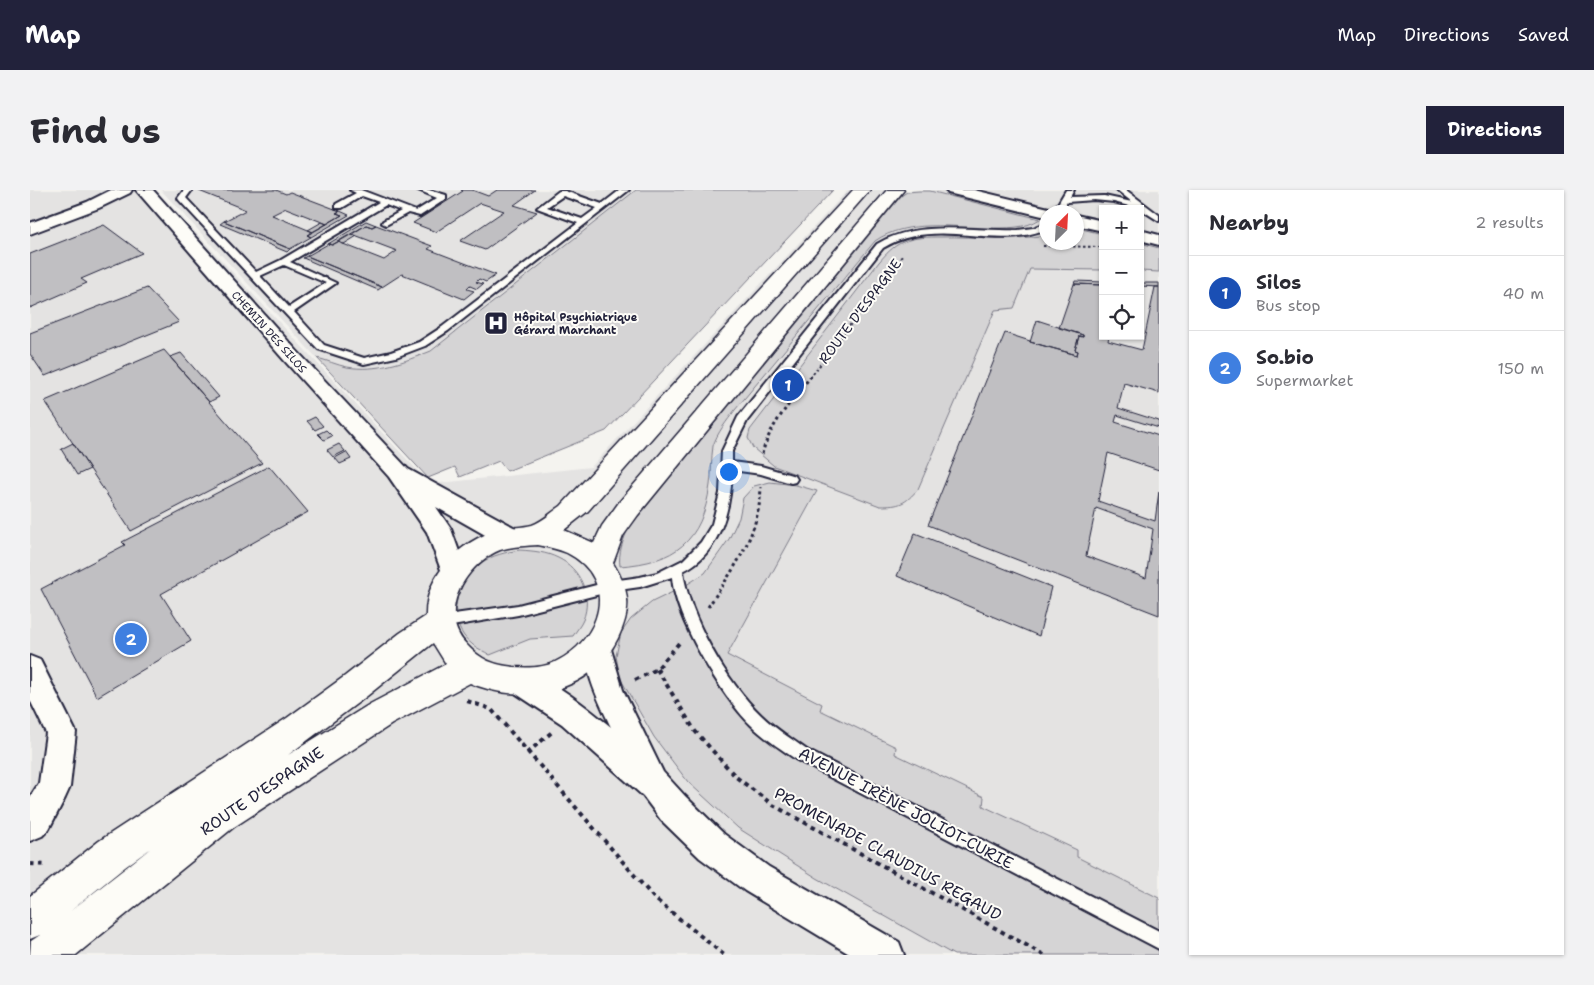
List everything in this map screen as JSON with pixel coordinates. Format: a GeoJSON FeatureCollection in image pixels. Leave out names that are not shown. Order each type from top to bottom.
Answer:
{"type":"FeatureCollection","features":[{"type":"Feature","properties":{"kind":"main road"},"geometry":{"type":"LineString","coordinates":[[538,535],[570,513],[579,504],[862,190]]}},
{"type":"Feature","properties":{"kind":"main road"},"geometry":{"type":"LineString","coordinates":[[606,575],[583,549],[562,539],[538,535],[510,537],[478,550],[453,571],[441,596],[440,622],[450,647],[470,667],[494,678],[522,682],[551,678],[578,666],[598,648],[614,618],[606,575],[612,533],[629,508],[896,190]]}},
{"type":"Feature","properties":{"kind":"main road"},"geometry":{"type":"LineString","coordinates":[[30,920],[112,854],[298,729],[356,686],[410,642],[440,622]]}},
{"type":"Feature","properties":{"kind":"main road","name":"ROUTE D'ESPAGNE"},"geometry":{"type":"LineString","coordinates":[[45,955],[222,815],[381,714],[470,667]]}},
{"type":"Feature","properties":{"kind":"street"},"geometry":{"type":"LineString","coordinates":[[30,229],[93,205],[124,190]]}},
{"type":"Feature","properties":{"kind":"street"},"geometry":{"type":"LineString","coordinates":[[954,190],[1039,210]]}},
{"type":"Feature","properties":{"kind":"street"},"geometry":{"type":"LineString","coordinates":[[93,205],[146,192]]}},
{"type":"Feature","properties":{"kind":"street","name":"CHEMIN DES SILOS"},"geometry":{"type":"LineString","coordinates":[[146,192],[290,356],[397,471],[438,529],[453,571]]}},
{"type":"Feature","properties":{"kind":"street"},"geometry":{"type":"LineString","coordinates":[[1084,222],[1099,225]]}},
{"type":"Feature","properties":{"kind":"street"},"geometry":{"type":"LineString","coordinates":[[1144,236],[1159,240]]}},
{"type":"Feature","properties":{"kind":"street","name":"CHEMIN DES SILOS"},"geometry":{"type":"LineString","coordinates":[[397,471],[465,513],[510,537]]}},
{"type":"Feature","properties":{"kind":"street"},"geometry":{"type":"LineString","coordinates":[[598,648],[609,691],[654,785]]}},
{"type":"Feature","properties":{"kind":"street"},"geometry":{"type":"LineString","coordinates":[[30,669],[61,732],[54,788],[37,817],[30,824]]}},
{"type":"Feature","properties":{"kind":"street"},"geometry":{"type":"LineString","coordinates":[[522,682],[573,714],[654,785],[673,808],[712,846],[757,879],[886,955]]}},
{"type":"Feature","properties":{"kind":"lane"},"geometry":{"type":"LineString","coordinates":[[188,190],[182,198],[321,347],[364,361],[393,355],[422,344],[445,329],[625,190]]}},
{"type":"Feature","properties":{"kind":"lane"},"geometry":{"type":"LineString","coordinates":[[339,206],[358,192],[417,214],[443,197],[422,190]]}},
{"type":"Feature","properties":{"kind":"lane"},"geometry":{"type":"LineString","coordinates":[[1061,205],[1070,190]]}},
{"type":"Feature","properties":{"kind":"lane"},"geometry":{"type":"LineString","coordinates":[[1121,190],[1139,205]]}},
{"type":"Feature","properties":{"kind":"lane"},"geometry":{"type":"LineString","coordinates":[[583,222],[541,208],[562,193],[603,207]]}},
{"type":"Feature","properties":{"kind":"lane"},"geometry":{"type":"LineString","coordinates":[[1064,200],[1082,197],[1109,198],[1133,205]]}},
{"type":"Feature","properties":{"kind":"lane"},"geometry":{"type":"LineString","coordinates":[[254,276],[284,262],[385,202]]}},
{"type":"Feature","properties":{"kind":"lane"},"geometry":{"type":"LineString","coordinates":[[1144,209],[1159,219]]}},
{"type":"Feature","properties":{"kind":"lane"},"geometry":{"type":"LineString","coordinates":[[386,223],[408,210]]}},
{"type":"Feature","properties":{"kind":"lane"},"geometry":{"type":"LineString","coordinates":[[440,622],[518,610],[606,575],[654,579],[677,570],[695,557],[718,525],[726,493],[727,451],[742,420],[874,254],[887,241],[897,236],[918,232],[1013,233],[1039,228]]}},
{"type":"Feature","properties":{"kind":"lane"},"geometry":{"type":"LineString","coordinates":[[284,262],[332,283],[288,312]]}},
{"type":"Feature","properties":{"kind":"lane"},"geometry":{"type":"LineString","coordinates":[[726,465],[761,470],[791,479]]}},
{"type":"Feature","properties":{"kind":"lane","name":"AVENUE IRÈNE JOLIOT-CURIE"},"geometry":{"type":"LineString","coordinates":[[677,570],[679,590],[695,626],[733,693],[756,720],[802,755],[1159,940]]}},
{"type":"Feature","properties":{"kind":"path"},"geometry":{"type":"LineString","coordinates":[[1037,246],[1099,247]]}},
{"type":"Feature","properties":{"kind":"path","name":"ROUTE D'ESPAGNE"},"geometry":{"type":"LineString","coordinates":[[657,669],[695,626],[739,559],[754,530],[762,500],[761,470],[763,448],[777,421],[905,253]]}},
{"type":"Feature","properties":{"kind":"path","name":"PROMENADE CLAUDIUS REGAUD"},"geometry":{"type":"LineString","coordinates":[[657,669],[695,731],[736,777],[773,805],[1044,955]]}},
{"type":"Feature","properties":{"kind":"path"},"geometry":{"type":"LineString","coordinates":[[460,703],[469,701],[491,709],[654,898],[724,955]]}},
{"type":"Feature","properties":{"kind":"shaded area"},"geometry":{"type":"Polygon","coordinates":[[[30,190],[156,190],[430,484],[591,467],[848,190],[1159,190],[1159,955],[30,955],[30,190]]]}},
{"type":"Feature","properties":{"kind":"shaded area","name":"Hôpital Psychiatrique Gérard Marchant"},"geometry":{"type":"Polygon","coordinates":[[[161,190],[833,190],[507,471],[499,461],[460,477],[455,467],[428,478],[161,190]]]}},
{"type":"Feature","properties":{"kind":"shaded area"},"geometry":{"type":"Polygon","coordinates":[[[636,190],[833,190],[606,431],[507,471],[499,461],[460,477],[455,467],[428,478],[317,358],[347,367],[369,368],[390,365],[431,351],[636,190]]]}},
{"type":"Feature","properties":{"kind":"shaded area"},"geometry":{"type":"Polygon","coordinates":[[[930,191],[1039,220],[1028,225],[1008,228],[915,227],[888,234],[875,241],[735,410],[720,432],[713,446],[711,480],[706,505],[693,535],[671,554],[639,564],[620,566],[620,552],[628,529],[901,196],[907,192],[930,191]]]}},
{"type":"Feature","properties":{"kind":"shaded area"},"geometry":{"type":"Polygon","coordinates":[[[1084,230],[1099,233],[1099,270],[1030,269],[1014,308],[995,310],[918,489],[906,501],[897,505],[880,506],[774,466],[753,448],[748,438],[750,430],[879,262],[896,246],[912,239],[931,237],[1039,236],[1039,250],[1084,250],[1084,230]]]}},
{"type":"Feature","properties":{"kind":"shaded area"},"geometry":{"type":"Polygon","coordinates":[[[1144,244],[1159,248],[1159,272],[1144,271],[1144,244]]]}},
{"type":"Feature","properties":{"kind":"shaded area"},"geometry":{"type":"Polygon","coordinates":[[[770,482],[796,485],[817,491],[727,655],[822,704],[820,710],[896,747],[895,754],[984,797],[983,806],[1077,850],[1077,857],[1159,898],[1159,955],[954,955],[817,878],[738,828],[688,782],[654,737],[620,678],[616,656],[621,633],[631,619],[652,602],[683,587],[705,573],[729,539],[739,518],[743,498],[754,486],[770,482]]]}},
{"type":"Feature","properties":{"kind":"shaded area"},"geometry":{"type":"Polygon","coordinates":[[[520,550],[549,554],[573,569],[585,592],[586,611],[582,622],[573,636],[530,639],[490,655],[473,645],[458,626],[456,603],[459,591],[472,571],[485,560],[520,550]]]}},
{"type":"Feature","properties":{"kind":"building"},"geometry":{"type":"Polygon","coordinates":[[[276,190],[286,194],[290,192],[340,211],[336,213],[342,215],[327,224],[286,208],[272,215],[313,232],[307,235],[311,237],[290,249],[224,221],[246,210],[199,191],[276,190]]]}},
{"type":"Feature","properties":{"kind":"building"},"geometry":{"type":"Polygon","coordinates":[[[461,190],[472,190],[488,196],[497,190],[535,190],[514,205],[537,212],[485,250],[460,241],[504,211],[480,203],[436,232],[413,223],[463,191],[461,190]]]}},
{"type":"Feature","properties":{"kind":"building"},"geometry":{"type":"Polygon","coordinates":[[[340,211],[349,215],[311,237],[307,235],[342,215],[336,213],[340,211]]]}},
{"type":"Feature","properties":{"kind":"building"},"geometry":{"type":"Polygon","coordinates":[[[224,221],[290,249],[287,252],[220,224],[224,221]]]}},
{"type":"Feature","properties":{"kind":"building"},"geometry":{"type":"Polygon","coordinates":[[[366,221],[376,225],[372,227],[366,225],[332,245],[328,244],[366,221]]]}},
{"type":"Feature","properties":{"kind":"building"},"geometry":{"type":"Polygon","coordinates":[[[322,222],[327,224],[313,232],[308,230],[322,222]]]}},
{"type":"Feature","properties":{"kind":"building"},"geometry":{"type":"Polygon","coordinates":[[[104,225],[142,253],[81,279],[87,283],[30,308],[30,254],[104,225]]]}},
{"type":"Feature","properties":{"kind":"building"},"geometry":{"type":"Polygon","coordinates":[[[366,225],[372,227],[376,225],[432,246],[428,249],[496,275],[486,282],[479,279],[476,282],[483,284],[477,289],[470,286],[467,289],[474,291],[464,299],[402,274],[382,287],[307,256],[328,244],[332,245],[338,242],[384,260],[397,251],[352,234],[366,225]]]}},
{"type":"Feature","properties":{"kind":"building"},"geometry":{"type":"Polygon","coordinates":[[[352,234],[357,236],[344,244],[338,242],[352,234]]]}},
{"type":"Feature","properties":{"kind":"building"},"geometry":{"type":"Polygon","coordinates":[[[307,256],[382,287],[378,290],[303,258],[307,256]]]}},
{"type":"Feature","properties":{"kind":"building"},"geometry":{"type":"Polygon","coordinates":[[[1075,281],[1099,282],[1099,285],[1074,284],[1075,281]]]}},
{"type":"Feature","properties":{"kind":"building"},"geometry":{"type":"Polygon","coordinates":[[[1144,283],[1159,283],[1159,287],[1144,286],[1144,283]]]}},
{"type":"Feature","properties":{"kind":"building"},"geometry":{"type":"Polygon","coordinates":[[[1074,284],[1099,285],[1099,340],[1108,340],[1142,350],[1155,287],[1159,287],[1159,393],[1124,383],[1118,408],[1159,421],[1159,428],[1117,415],[1115,422],[1159,436],[1159,470],[1108,453],[1098,501],[1155,521],[1159,491],[1159,615],[928,525],[1005,333],[1077,355],[1078,351],[1075,350],[1079,336],[1083,337],[1083,335],[1059,328],[1074,284]],[[1096,508],[1086,556],[1146,578],[1153,529],[1096,508]]]}},
{"type":"Feature","properties":{"kind":"building"},"geometry":{"type":"Polygon","coordinates":[[[147,288],[179,322],[45,376],[30,354],[30,333],[147,288]]]}},
{"type":"Feature","properties":{"kind":"building"},"geometry":{"type":"Polygon","coordinates":[[[1037,320],[1083,335],[1083,337],[1079,336],[1075,350],[1078,351],[1077,355],[1030,342],[1037,320]]]}},
{"type":"Feature","properties":{"kind":"building"},"geometry":{"type":"Polygon","coordinates":[[[164,350],[262,463],[131,531],[45,401],[164,350]]]}},
{"type":"Feature","properties":{"kind":"building"},"geometry":{"type":"Polygon","coordinates":[[[181,353],[219,397],[209,402],[170,357],[181,353]]]}},
{"type":"Feature","properties":{"kind":"building"},"geometry":{"type":"Polygon","coordinates":[[[315,417],[323,426],[315,430],[307,421],[315,417]]]}},
{"type":"Feature","properties":{"kind":"building"},"geometry":{"type":"Polygon","coordinates":[[[326,430],[332,436],[324,440],[318,434],[326,430]]]}},
{"type":"Feature","properties":{"kind":"building"},"geometry":{"type":"Polygon","coordinates":[[[73,443],[90,469],[77,475],[61,449],[73,443]]]}},
{"type":"Feature","properties":{"kind":"building"},"geometry":{"type":"Polygon","coordinates":[[[339,444],[345,451],[333,457],[327,450],[339,444]]]}},
{"type":"Feature","properties":{"kind":"building"},"geometry":{"type":"Polygon","coordinates":[[[346,452],[351,459],[340,464],[335,458],[346,452]]]}},
{"type":"Feature","properties":{"kind":"building"},"geometry":{"type":"Polygon","coordinates":[[[269,466],[308,512],[161,594],[191,641],[97,697],[41,589],[125,545],[122,542],[269,466]]]}},
{"type":"Feature","properties":{"kind":"building"},"geometry":{"type":"Polygon","coordinates":[[[915,533],[1051,587],[1039,636],[897,576],[915,533]]]}},
{"type":"Feature","properties":{"kind":"place","name":"Hôpital Psychiatrique Gérard Marchant"},"geometry":{"type":"Point","coordinates":[496,323]}},
{"type":"Feature","properties":{"kind":"place","name":"Silos"},"geometry":{"type":"Point","coordinates":[788,385]}},
{"type":"Feature","properties":{"kind":"place","name":"So.bio"},"geometry":{"type":"Point","coordinates":[131,639]}}]}
